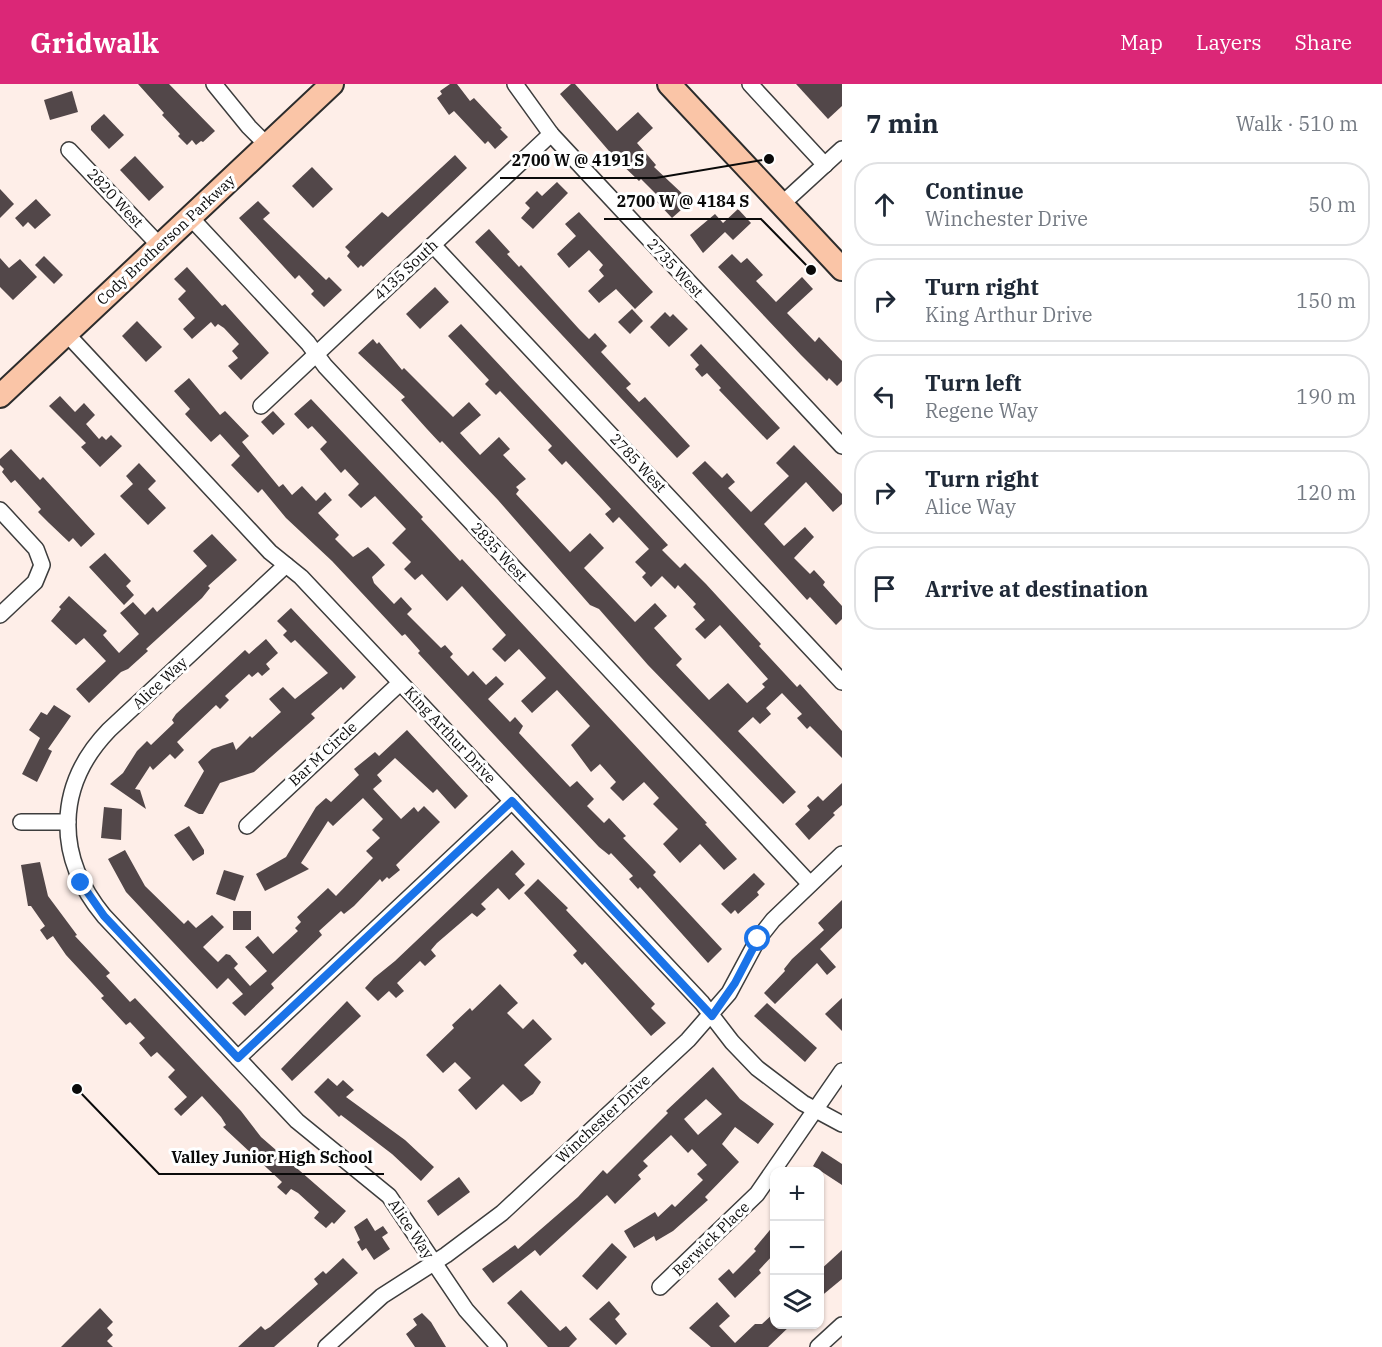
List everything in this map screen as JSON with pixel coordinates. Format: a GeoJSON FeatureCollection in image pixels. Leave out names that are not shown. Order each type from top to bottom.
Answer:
{"type":"FeatureCollection","features":[{"type":"Feature","properties":{"kind":"main road","name":"Cody Brotherson Parkway"},"geometry":{"type":"LineString","coordinates":[[0,396],[332,84]]}},
{"type":"Feature","properties":{"kind":"main road"},"geometry":{"type":"LineString","coordinates":[[669,84],[842,269]]}},
{"type":"Feature","properties":{"kind":"street"},"geometry":{"type":"LineString","coordinates":[[214,84],[249,127],[268,146]]}},
{"type":"Feature","properties":{"kind":"street","name":"2735 West"},"geometry":{"type":"LineString","coordinates":[[515,84],[551,134],[842,446]]}},
{"type":"Feature","properties":{"kind":"street"},"geometry":{"type":"LineString","coordinates":[[750,84],[825,165]]}},
{"type":"Feature","properties":{"kind":"street","name":"4135 South"},"geometry":{"type":"LineString","coordinates":[[261,406],[551,134]]}},
{"type":"Feature","properties":{"kind":"street"},"geometry":{"type":"LineString","coordinates":[[782,204],[842,149]]}},
{"type":"Feature","properties":{"kind":"street","name":"2820 West"},"geometry":{"type":"LineString","coordinates":[[69,150],[160,246]]}},
{"type":"Feature","properties":{"kind":"street","name":"2835 West"},"geometry":{"type":"LineString","coordinates":[[191,218],[810,884]]}},
{"type":"Feature","properties":{"kind":"street","name":"2785 West"},"geometry":{"type":"LineString","coordinates":[[433,245],[842,682]]}},
{"type":"Feature","properties":{"kind":"street","name":"King Arthur Drive"},"geometry":{"type":"LineString","coordinates":[[66,333],[270,552],[286,565],[512,801],[758,1068],[786,1091],[842,1125]]}},
{"type":"Feature","properties":{"kind":"street"},"geometry":{"type":"LineString","coordinates":[[0,510],[36,549],[42,565],[35,582],[0,615]]}},
{"type":"Feature","properties":{"kind":"street","name":"Alice Way"},"geometry":{"type":"LineString","coordinates":[[286,565],[99,740],[76,777],[68,822],[68,838],[76,870],[96,906],[309,1132],[389,1196],[474,1319],[499,1347]]}},
{"type":"Feature","properties":{"kind":"street","name":"Bar M Circle"},"geometry":{"type":"LineString","coordinates":[[247,826],[400,683]]}},
{"type":"Feature","properties":{"kind":"street"},"geometry":{"type":"LineString","coordinates":[[238,1058],[512,801]]}},
{"type":"Feature","properties":{"kind":"street"},"geometry":{"type":"LineString","coordinates":[[21,822],[68,822]]}},
{"type":"Feature","properties":{"kind":"street","name":"Winchester Drive"},"geometry":{"type":"LineString","coordinates":[[326,1347],[382,1296],[434,1263],[520,1197],[712,1016],[735,983],[765,929],[842,854]]}},
{"type":"Feature","properties":{"kind":"street","name":"Berwick Place"},"geometry":{"type":"LineString","coordinates":[[660,1287],[753,1199],[842,1071]]}},
{"type":"Feature","properties":{"kind":"street"},"geometry":{"type":"LineString","coordinates":[[818,1347],[842,1325]]}},
{"type":"Feature","properties":{"kind":"building"},"geometry":{"type":"Polygon","coordinates":[[[138,84],[169,84],[215,131],[203,142],[196,145],[192,140],[187,145],[162,115],[164,113],[138,84]]]}},
{"type":"Feature","properties":{"kind":"building"},"geometry":{"type":"Polygon","coordinates":[[[450,84],[457,84],[470,101],[474,98],[502,128],[500,129],[508,137],[495,149],[488,141],[485,144],[454,111],[449,115],[437,98],[442,94],[440,91],[450,84]]]}},
{"type":"Feature","properties":{"kind":"building"},"geometry":{"type":"Polygon","coordinates":[[[571,84],[575,84],[617,131],[638,112],[653,128],[637,143],[656,165],[654,167],[687,198],[678,206],[681,210],[672,218],[657,202],[661,199],[615,158],[560,94],[571,84]]]}},
{"type":"Feature","properties":{"kind":"building"},"geometry":{"type":"Polygon","coordinates":[[[796,84],[842,84],[842,106],[828,119],[796,84]]]}},
{"type":"Feature","properties":{"kind":"building"},"geometry":{"type":"Polygon","coordinates":[[[72,91],[78,112],[50,120],[44,100],[72,91]]]}},
{"type":"Feature","properties":{"kind":"building"},"geometry":{"type":"Polygon","coordinates":[[[104,114],[124,135],[109,149],[91,130],[91,126],[104,114]]]}},
{"type":"Feature","properties":{"kind":"building"},"geometry":{"type":"Polygon","coordinates":[[[455,155],[467,168],[363,267],[361,265],[358,268],[347,256],[350,252],[345,247],[382,212],[388,217],[455,155]]]}},
{"type":"Feature","properties":{"kind":"building"},"geometry":{"type":"Polygon","coordinates":[[[135,156],[164,187],[149,201],[120,170],[135,156]]]}},
{"type":"Feature","properties":{"kind":"building"},"geometry":{"type":"Polygon","coordinates":[[[312,167],[333,189],[313,208],[292,186],[312,167]]]}},
{"type":"Feature","properties":{"kind":"building"},"geometry":{"type":"Polygon","coordinates":[[[557,182],[568,193],[533,229],[521,218],[530,208],[525,203],[537,191],[542,196],[557,182]]]}},
{"type":"Feature","properties":{"kind":"building"},"geometry":{"type":"Polygon","coordinates":[[[0,189],[14,204],[0,218],[0,189]]]}},
{"type":"Feature","properties":{"kind":"building"},"geometry":{"type":"Polygon","coordinates":[[[36,199],[51,215],[35,229],[28,222],[23,227],[15,218],[36,199]]]}},
{"type":"Feature","properties":{"kind":"building"},"geometry":{"type":"Polygon","coordinates":[[[258,201],[270,213],[263,219],[326,280],[329,277],[342,290],[324,307],[311,294],[314,291],[299,275],[295,279],[239,218],[258,201]]]}},
{"type":"Feature","properties":{"kind":"building"},"geometry":{"type":"Polygon","coordinates":[[[738,209],[751,223],[733,240],[725,232],[703,253],[690,235],[715,214],[723,223],[738,209]]]}},
{"type":"Feature","properties":{"kind":"building"},"geometry":{"type":"Polygon","coordinates":[[[579,212],[653,292],[635,309],[616,289],[599,303],[588,291],[604,276],[599,270],[603,265],[589,250],[569,268],[557,254],[576,236],[565,224],[579,212]]]}},
{"type":"Feature","properties":{"kind":"building"},"geometry":{"type":"Polygon","coordinates":[[[489,229],[510,252],[507,254],[519,267],[521,265],[589,339],[595,333],[607,346],[601,352],[631,384],[626,388],[639,402],[645,397],[690,446],[677,458],[475,242],[489,229]]]}},
{"type":"Feature","properties":{"kind":"building"},"geometry":{"type":"Polygon","coordinates":[[[732,254],[741,263],[747,258],[763,275],[756,281],[776,302],[802,277],[813,289],[787,313],[815,342],[819,337],[842,361],[842,381],[837,386],[829,378],[827,381],[801,355],[718,267],[732,254]]]}},
{"type":"Feature","properties":{"kind":"building"},"geometry":{"type":"Polygon","coordinates":[[[44,256],[63,275],[54,284],[35,265],[44,256]]]}},
{"type":"Feature","properties":{"kind":"building"},"geometry":{"type":"Polygon","coordinates":[[[0,258],[9,268],[20,259],[37,277],[13,300],[0,287],[0,258]]]}},
{"type":"Feature","properties":{"kind":"building"},"geometry":{"type":"Polygon","coordinates":[[[187,267],[222,306],[225,304],[269,353],[241,380],[228,366],[238,358],[232,351],[239,344],[224,328],[218,324],[215,327],[211,322],[192,339],[183,329],[195,318],[178,299],[186,291],[174,279],[187,267]]]}},
{"type":"Feature","properties":{"kind":"building"},"geometry":{"type":"Polygon","coordinates":[[[435,287],[449,302],[420,329],[406,314],[435,287]]]}},
{"type":"Feature","properties":{"kind":"building"},"geometry":{"type":"Polygon","coordinates":[[[632,309],[643,321],[630,334],[618,322],[632,309]]]}},
{"type":"Feature","properties":{"kind":"building"},"geometry":{"type":"Polygon","coordinates":[[[665,312],[670,317],[673,314],[688,329],[669,347],[650,327],[665,312]]]}},
{"type":"Feature","properties":{"kind":"building"},"geometry":{"type":"Polygon","coordinates":[[[137,321],[162,347],[146,362],[122,336],[137,321]]]}},
{"type":"Feature","properties":{"kind":"building"},"geometry":{"type":"Polygon","coordinates":[[[461,324],[668,545],[662,550],[680,568],[685,563],[706,584],[761,644],[759,646],[797,687],[800,684],[842,731],[842,758],[810,726],[807,729],[797,718],[802,714],[782,693],[766,708],[771,714],[760,724],[753,717],[738,731],[796,792],[783,804],[648,665],[599,609],[590,605],[498,500],[442,441],[440,443],[401,400],[405,397],[358,353],[373,339],[377,344],[379,342],[402,370],[404,368],[453,417],[469,402],[481,415],[460,433],[480,455],[499,437],[510,449],[503,455],[526,479],[516,487],[519,490],[516,494],[570,552],[590,533],[604,548],[584,568],[635,622],[655,603],[667,616],[654,628],[682,659],[676,665],[709,700],[728,683],[747,703],[765,687],[762,684],[768,679],[720,625],[705,639],[695,629],[705,620],[693,607],[696,604],[678,585],[675,589],[662,576],[651,587],[642,577],[646,573],[635,562],[649,549],[619,517],[613,523],[605,514],[611,509],[601,498],[566,461],[562,465],[548,450],[552,446],[500,391],[496,395],[485,384],[489,380],[448,336],[461,324]]]}},
{"type":"Feature","properties":{"kind":"building"},"geometry":{"type":"Polygon","coordinates":[[[701,344],[780,428],[767,440],[719,390],[721,388],[707,373],[702,377],[695,369],[699,365],[690,355],[701,344]]]}},
{"type":"Feature","properties":{"kind":"building"},"geometry":{"type":"Polygon","coordinates":[[[189,378],[220,415],[225,411],[249,436],[242,442],[279,487],[283,484],[292,495],[302,486],[316,501],[325,492],[332,500],[318,513],[339,535],[335,539],[353,557],[368,547],[377,556],[385,565],[372,577],[374,583],[394,604],[401,597],[412,609],[407,614],[441,648],[445,645],[453,654],[450,657],[468,676],[473,671],[486,685],[496,676],[504,684],[488,699],[510,722],[515,717],[523,726],[519,733],[570,787],[577,781],[594,799],[587,806],[604,823],[609,818],[626,836],[623,838],[656,872],[653,875],[722,949],[708,963],[640,887],[638,889],[629,879],[633,876],[611,853],[609,855],[599,847],[418,653],[420,651],[405,634],[402,636],[332,561],[286,518],[262,489],[258,493],[231,465],[240,456],[220,434],[211,442],[185,414],[190,409],[174,391],[189,378]]]}},
{"type":"Feature","properties":{"kind":"building"},"geometry":{"type":"Polygon","coordinates":[[[60,396],[75,412],[84,403],[95,415],[86,424],[99,439],[102,436],[106,440],[111,435],[122,446],[100,467],[81,447],[86,443],[49,406],[60,396]]]}},
{"type":"Feature","properties":{"kind":"building"},"geometry":{"type":"Polygon","coordinates":[[[311,399],[707,823],[705,824],[737,859],[724,870],[700,844],[680,863],[663,844],[678,829],[653,804],[659,798],[644,782],[623,801],[610,788],[616,782],[600,764],[591,772],[571,745],[590,726],[557,690],[532,713],[521,701],[546,678],[519,649],[505,662],[492,649],[506,635],[462,586],[447,601],[422,574],[415,580],[404,569],[411,562],[392,543],[406,529],[375,496],[361,508],[348,495],[359,484],[345,469],[341,473],[320,449],[327,442],[312,426],[308,429],[294,414],[311,399]]]}},
{"type":"Feature","properties":{"kind":"building"},"geometry":{"type":"Polygon","coordinates":[[[273,411],[285,424],[273,435],[261,422],[273,411]]]}},
{"type":"Feature","properties":{"kind":"building"},"geometry":{"type":"Polygon","coordinates":[[[794,445],[842,494],[842,504],[833,512],[806,482],[764,524],[784,546],[805,527],[814,537],[794,558],[810,574],[814,570],[825,582],[823,585],[842,606],[842,619],[836,625],[810,597],[807,600],[692,473],[705,461],[722,478],[727,473],[735,482],[728,488],[751,512],[789,476],[776,463],[794,445]]]}},
{"type":"Feature","properties":{"kind":"building"},"geometry":{"type":"Polygon","coordinates":[[[11,449],[40,480],[43,477],[95,534],[81,547],[73,538],[69,542],[38,512],[41,509],[15,480],[11,483],[2,472],[4,469],[0,465],[0,459],[11,449]]]}},
{"type":"Feature","properties":{"kind":"building"},"geometry":{"type":"Polygon","coordinates":[[[139,463],[156,481],[148,489],[166,508],[148,525],[120,496],[133,484],[126,476],[139,463]]]}},
{"type":"Feature","properties":{"kind":"building"},"geometry":{"type":"Polygon","coordinates":[[[212,534],[237,560],[208,586],[210,588],[202,598],[146,649],[148,651],[128,669],[121,672],[89,703],[76,689],[106,661],[84,638],[76,645],[51,621],[61,609],[59,607],[69,596],[107,631],[103,635],[119,653],[139,634],[120,613],[133,602],[145,615],[153,607],[157,612],[207,566],[193,551],[212,534]]]}},
{"type":"Feature","properties":{"kind":"building"},"geometry":{"type":"Polygon","coordinates":[[[105,553],[131,581],[126,586],[134,595],[124,605],[89,567],[105,553]]]}},
{"type":"Feature","properties":{"kind":"building"},"geometry":{"type":"Polygon","coordinates":[[[291,608],[356,677],[343,690],[341,687],[311,714],[315,718],[254,772],[220,783],[203,814],[199,814],[184,806],[204,771],[198,762],[212,749],[233,742],[236,750],[250,736],[252,738],[281,712],[269,699],[283,687],[295,699],[328,673],[295,640],[291,643],[283,635],[287,631],[277,621],[291,608]]]}},
{"type":"Feature","properties":{"kind":"building"},"geometry":{"type":"Polygon","coordinates":[[[266,639],[278,653],[266,664],[270,669],[262,676],[258,672],[252,677],[249,674],[225,696],[229,700],[220,709],[216,705],[177,742],[184,750],[175,759],[170,754],[153,770],[150,766],[135,789],[140,790],[146,809],[110,784],[123,773],[137,751],[147,741],[151,745],[174,723],[172,720],[176,714],[245,650],[249,654],[266,639]]]}},
{"type":"Feature","properties":{"kind":"building"},"geometry":{"type":"Polygon","coordinates":[[[54,705],[71,716],[48,749],[52,751],[37,782],[22,774],[40,738],[29,730],[41,712],[47,715],[54,705]]]}},
{"type":"Feature","properties":{"kind":"building"},"geometry":{"type":"Polygon","coordinates":[[[407,730],[468,796],[455,809],[437,789],[433,793],[395,758],[377,775],[382,781],[373,789],[401,819],[414,807],[418,812],[424,806],[440,822],[396,865],[400,870],[389,879],[387,877],[382,882],[380,879],[354,906],[344,914],[341,911],[319,931],[322,935],[271,984],[274,988],[245,1016],[232,1003],[243,994],[228,978],[217,989],[126,892],[108,859],[125,850],[145,886],[184,924],[188,920],[196,928],[212,915],[224,927],[203,947],[218,962],[226,954],[230,955],[238,964],[234,968],[250,986],[267,971],[245,947],[258,936],[273,954],[298,931],[295,928],[301,922],[297,917],[328,888],[336,896],[373,858],[366,851],[380,838],[372,830],[383,819],[363,798],[333,826],[328,821],[301,863],[309,869],[265,891],[256,874],[286,857],[316,807],[326,798],[331,802],[359,775],[354,769],[375,752],[379,756],[407,730]]]}},
{"type":"Feature","properties":{"kind":"building"},"geometry":{"type":"Polygon","coordinates":[[[842,783],[842,805],[809,840],[795,824],[810,810],[807,806],[818,796],[823,801],[842,783]]]}},
{"type":"Feature","properties":{"kind":"building"},"geometry":{"type":"Polygon","coordinates":[[[104,807],[122,809],[121,840],[101,838],[104,807]]]}},
{"type":"Feature","properties":{"kind":"building"},"geometry":{"type":"Polygon","coordinates":[[[189,826],[204,850],[204,854],[193,861],[174,835],[189,826]]]}},
{"type":"Feature","properties":{"kind":"building"},"geometry":{"type":"Polygon","coordinates":[[[512,850],[525,864],[515,874],[525,885],[509,900],[498,888],[481,904],[486,909],[477,917],[472,913],[431,950],[436,956],[425,966],[420,961],[397,983],[404,991],[396,998],[389,991],[378,1001],[365,988],[512,850]]]}},
{"type":"Feature","properties":{"kind":"building"},"geometry":{"type":"Polygon","coordinates":[[[40,862],[48,896],[77,935],[75,936],[110,973],[106,976],[130,1002],[135,998],[241,1111],[261,1137],[346,1211],[334,1224],[332,1222],[326,1228],[314,1218],[319,1212],[298,1193],[291,1189],[286,1195],[277,1187],[282,1182],[223,1127],[226,1125],[221,1117],[202,1096],[181,1116],[174,1109],[187,1097],[168,1077],[175,1070],[157,1052],[151,1057],[139,1043],[145,1038],[130,1022],[126,1025],[101,998],[104,996],[66,955],[53,936],[47,940],[40,930],[45,926],[31,906],[28,906],[21,865],[40,862]]]}},
{"type":"Feature","properties":{"kind":"building"},"geometry":{"type":"Polygon","coordinates":[[[224,870],[244,876],[235,901],[216,894],[224,870]]]}},
{"type":"Feature","properties":{"kind":"building"},"geometry":{"type":"Polygon","coordinates":[[[754,873],[765,884],[757,892],[759,895],[738,914],[735,910],[731,914],[721,904],[754,873]]]}},
{"type":"Feature","properties":{"kind":"building"},"geometry":{"type":"Polygon","coordinates":[[[538,879],[568,908],[566,910],[655,1004],[651,1008],[666,1023],[651,1036],[585,962],[582,965],[573,955],[577,951],[524,893],[538,879]]]}},
{"type":"Feature","properties":{"kind":"building"},"geometry":{"type":"Polygon","coordinates":[[[842,900],[842,928],[820,949],[836,967],[827,975],[817,963],[775,1004],[764,993],[785,971],[784,969],[792,959],[824,930],[818,923],[842,900]]]}},
{"type":"Feature","properties":{"kind":"building"},"geometry":{"type":"Polygon","coordinates":[[[233,911],[251,911],[251,930],[233,930],[233,911]]]}},
{"type":"Feature","properties":{"kind":"building"},"geometry":{"type":"Polygon","coordinates":[[[500,984],[518,1003],[507,1013],[523,1029],[533,1019],[552,1039],[524,1065],[541,1082],[533,1094],[521,1102],[503,1084],[476,1110],[458,1090],[471,1078],[455,1062],[443,1073],[426,1055],[454,1028],[452,1025],[470,1008],[472,1011],[500,984]]]}},
{"type":"Feature","properties":{"kind":"building"},"geometry":{"type":"Polygon","coordinates":[[[842,998],[842,1031],[825,1014],[842,998]]]}},
{"type":"Feature","properties":{"kind":"building"},"geometry":{"type":"Polygon","coordinates":[[[347,1001],[361,1016],[292,1081],[281,1069],[347,1001]]]}},
{"type":"Feature","properties":{"kind":"building"},"geometry":{"type":"Polygon","coordinates":[[[767,1003],[817,1048],[805,1062],[754,1016],[767,1003]]]}},
{"type":"Feature","properties":{"kind":"building"},"geometry":{"type":"Polygon","coordinates":[[[713,1067],[740,1099],[774,1124],[758,1144],[735,1127],[722,1144],[739,1162],[705,1197],[708,1200],[673,1231],[656,1241],[654,1236],[634,1248],[624,1231],[655,1212],[658,1217],[672,1204],[675,1207],[703,1180],[697,1174],[707,1165],[692,1149],[688,1153],[671,1135],[643,1161],[648,1166],[638,1175],[641,1179],[615,1204],[607,1195],[540,1256],[535,1250],[493,1283],[482,1269],[515,1245],[518,1249],[578,1197],[603,1170],[607,1174],[668,1113],[666,1111],[713,1067]],[[706,1099],[684,1119],[698,1135],[722,1114],[706,1099]]]}},
{"type":"Feature","properties":{"kind":"building"},"geometry":{"type":"Polygon","coordinates":[[[328,1078],[337,1086],[343,1080],[354,1090],[346,1097],[405,1140],[434,1167],[421,1181],[392,1154],[341,1115],[339,1117],[314,1092],[328,1078]]]}},
{"type":"Feature","properties":{"kind":"building"},"geometry":{"type":"Polygon","coordinates":[[[822,1151],[842,1164],[842,1185],[824,1173],[824,1167],[813,1166],[822,1151]]]}},
{"type":"Feature","properties":{"kind":"building"},"geometry":{"type":"Polygon","coordinates":[[[459,1177],[470,1192],[438,1216],[427,1201],[459,1177]]]}},
{"type":"Feature","properties":{"kind":"building"},"geometry":{"type":"Polygon","coordinates":[[[367,1218],[375,1231],[383,1226],[388,1233],[382,1237],[390,1249],[374,1260],[366,1248],[362,1251],[357,1242],[360,1240],[354,1227],[367,1218]]]}},
{"type":"Feature","properties":{"kind":"building"},"geometry":{"type":"Polygon","coordinates":[[[770,1230],[770,1258],[759,1270],[761,1273],[735,1298],[718,1279],[729,1269],[733,1274],[756,1251],[754,1249],[770,1230]]]}},
{"type":"Feature","properties":{"kind":"building"},"geometry":{"type":"Polygon","coordinates":[[[612,1243],[627,1257],[597,1290],[582,1276],[612,1243]]]}},
{"type":"Feature","properties":{"kind":"building"},"geometry":{"type":"Polygon","coordinates":[[[842,1250],[842,1279],[824,1294],[824,1275],[824,1266],[842,1250]]]}},
{"type":"Feature","properties":{"kind":"building"},"geometry":{"type":"Polygon","coordinates":[[[343,1258],[358,1273],[274,1347],[238,1347],[261,1326],[265,1330],[270,1327],[318,1284],[314,1279],[323,1271],[326,1274],[343,1258]]]}},
{"type":"Feature","properties":{"kind":"building"},"geometry":{"type":"Polygon","coordinates":[[[521,1290],[560,1331],[566,1326],[577,1339],[569,1347],[548,1347],[507,1303],[521,1290]]]}},
{"type":"Feature","properties":{"kind":"building"},"geometry":{"type":"Polygon","coordinates":[[[609,1301],[620,1314],[615,1319],[627,1334],[616,1345],[589,1319],[609,1301]]]}},
{"type":"Feature","properties":{"kind":"building"},"geometry":{"type":"Polygon","coordinates":[[[717,1302],[730,1316],[719,1326],[735,1343],[755,1324],[762,1324],[770,1317],[770,1329],[787,1329],[768,1347],[711,1347],[689,1328],[717,1302]]]}},
{"type":"Feature","properties":{"kind":"building"},"geometry":{"type":"Polygon","coordinates":[[[100,1308],[113,1322],[107,1328],[113,1335],[107,1341],[113,1347],[61,1347],[100,1308]]]}},
{"type":"Feature","properties":{"kind":"building"},"geometry":{"type":"Polygon","coordinates":[[[422,1313],[431,1322],[446,1347],[415,1347],[406,1334],[417,1325],[413,1319],[422,1313]]]}},
{"type":"Feature","properties":{"kind":"place","name":"2700 W @ 4191 S"},"geometry":{"type":"Point","coordinates":[769,159]}},
{"type":"Feature","properties":{"kind":"place","name":"2700 W @ 4184 S"},"geometry":{"type":"Point","coordinates":[811,270]}},
{"type":"Feature","properties":{"kind":"place","name":"Valley Junior High School"},"geometry":{"type":"Point","coordinates":[77,1089]}},
{"type":"Feature","properties":{"kind":"route"},"geometry":{"type":"LineString","coordinates":[[81,883],[104,916],[238,1058],[512,801],[712,1016],[743,970],[758,939]]}}]}
